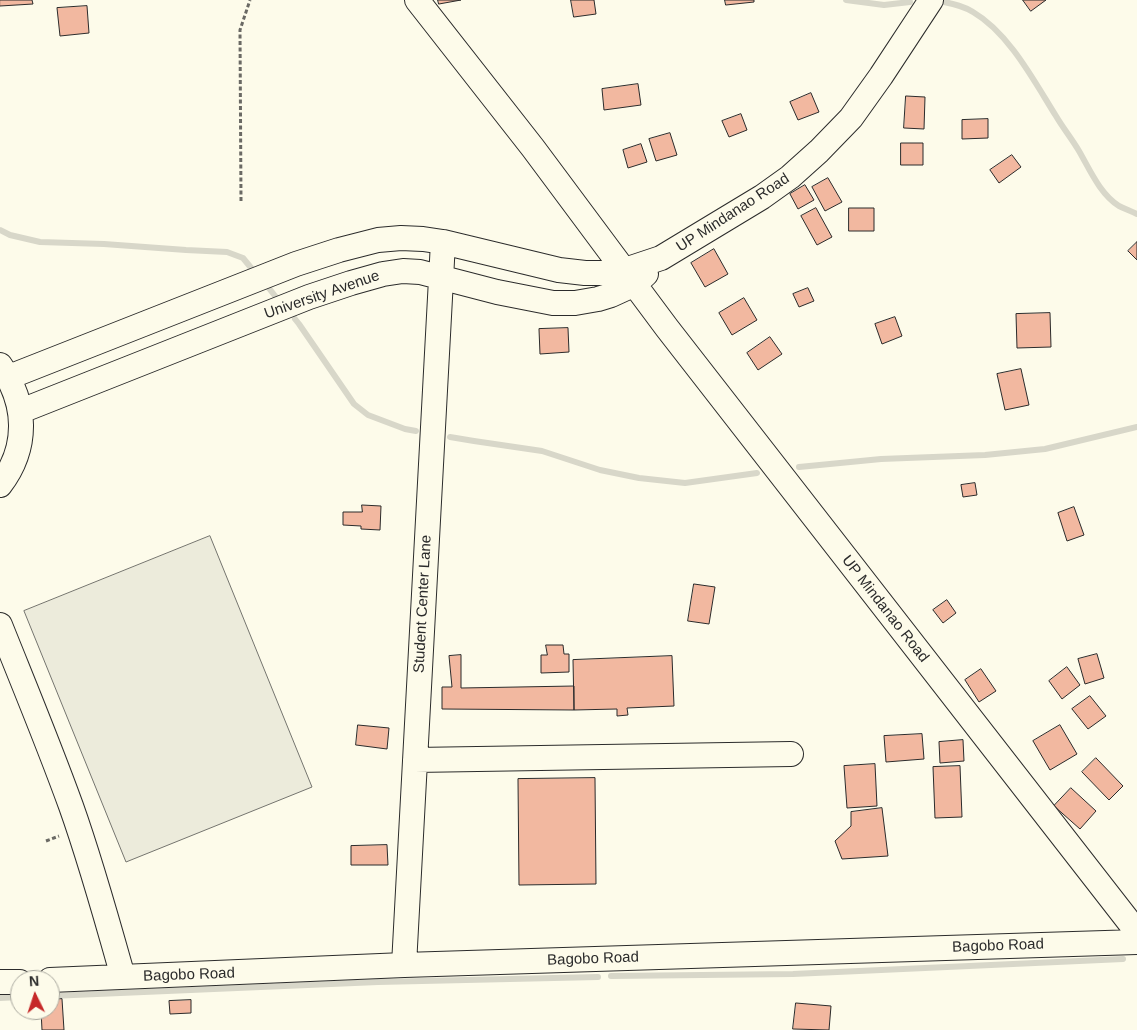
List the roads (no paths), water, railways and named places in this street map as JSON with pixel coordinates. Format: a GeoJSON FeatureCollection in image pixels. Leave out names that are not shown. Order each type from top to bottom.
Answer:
{"type":"FeatureCollection","features":[{"type":"Feature","properties":{"kind":"street"},"geometry":{"type":"LineString","coordinates":[[417,0],[533,148],[630,277]]}},
{"type":"Feature","properties":{"kind":"street","name":"UP Mindanao Road"},"geometry":{"type":"LineString","coordinates":[[931,0],[851,118],[819,151],[790,177],[762,197],[630,277],[667,328],[1137,932]]}},
{"type":"Feature","properties":{"kind":"street"},"geometry":{"type":"LineString","coordinates":[[0,485],[8,475],[17,455],[21,433],[21,411],[17,395],[4,371],[338,250],[378,240],[423,239],[559,270],[610,273],[630,277]]}},
{"type":"Feature","properties":{"kind":"street","name":"Student Center Lane"},"geometry":{"type":"LineString","coordinates":[[404,965],[442,242]]}},
{"type":"Feature","properties":{"kind":"street","name":"University Avenue"},"geometry":{"type":"LineString","coordinates":[[21,411],[309,297],[383,274],[403,271],[420,272],[497,292],[553,303],[575,303],[611,295],[630,277]]}},
{"type":"Feature","properties":{"kind":"street"},"geometry":{"type":"LineString","coordinates":[[0,625],[70,805],[95,880],[123,977]]}},
{"type":"Feature","properties":{"kind":"street"},"geometry":{"type":"LineString","coordinates":[[415,760],[791,754]]}},
{"type":"Feature","properties":{"kind":"street","name":"Bagobo Road"},"geometry":{"type":"LineString","coordinates":[[60,980],[404,965],[1137,942]]}},
{"type":"Feature","properties":{"kind":"waterway"},"geometry":{"type":"LineString","coordinates":[[846,0],[884,5],[910,2]]}},
{"type":"Feature","properties":{"kind":"waterway"},"geometry":{"type":"LineString","coordinates":[[944,2],[970,10],[998,32],[1030,73],[1091,174],[1106,195],[1119,206],[1137,214]]}},
{"type":"Feature","properties":{"kind":"waterway"},"geometry":{"type":"LineString","coordinates":[[0,230],[10,235],[40,242],[227,252],[243,258],[252,269]]}},
{"type":"Feature","properties":{"kind":"waterway"},"geometry":{"type":"LineString","coordinates":[[268,287],[279,301]]}},
{"type":"Feature","properties":{"kind":"waterway"},"geometry":{"type":"LineString","coordinates":[[295,319],[354,404],[368,415],[405,429],[416,431]]}},
{"type":"Feature","properties":{"kind":"waterway"},"geometry":{"type":"LineString","coordinates":[[799,467],[881,459],[985,455],[1045,449],[1137,427]]}},
{"type":"Feature","properties":{"kind":"waterway"},"geometry":{"type":"LineString","coordinates":[[450,437],[542,451],[600,470],[639,478],[685,483],[757,473]]}},
{"type":"Feature","properties":{"kind":"waterway"},"geometry":{"type":"LineString","coordinates":[[611,976],[793,974],[1123,959]]}},
{"type":"Feature","properties":{"kind":"waterway"},"geometry":{"type":"LineString","coordinates":[[60,996],[378,982],[598,977]]}},
{"type":"Feature","properties":{"kind":"waterway"},"geometry":{"type":"LineString","coordinates":[[0,998],[10,998]]}}]}
